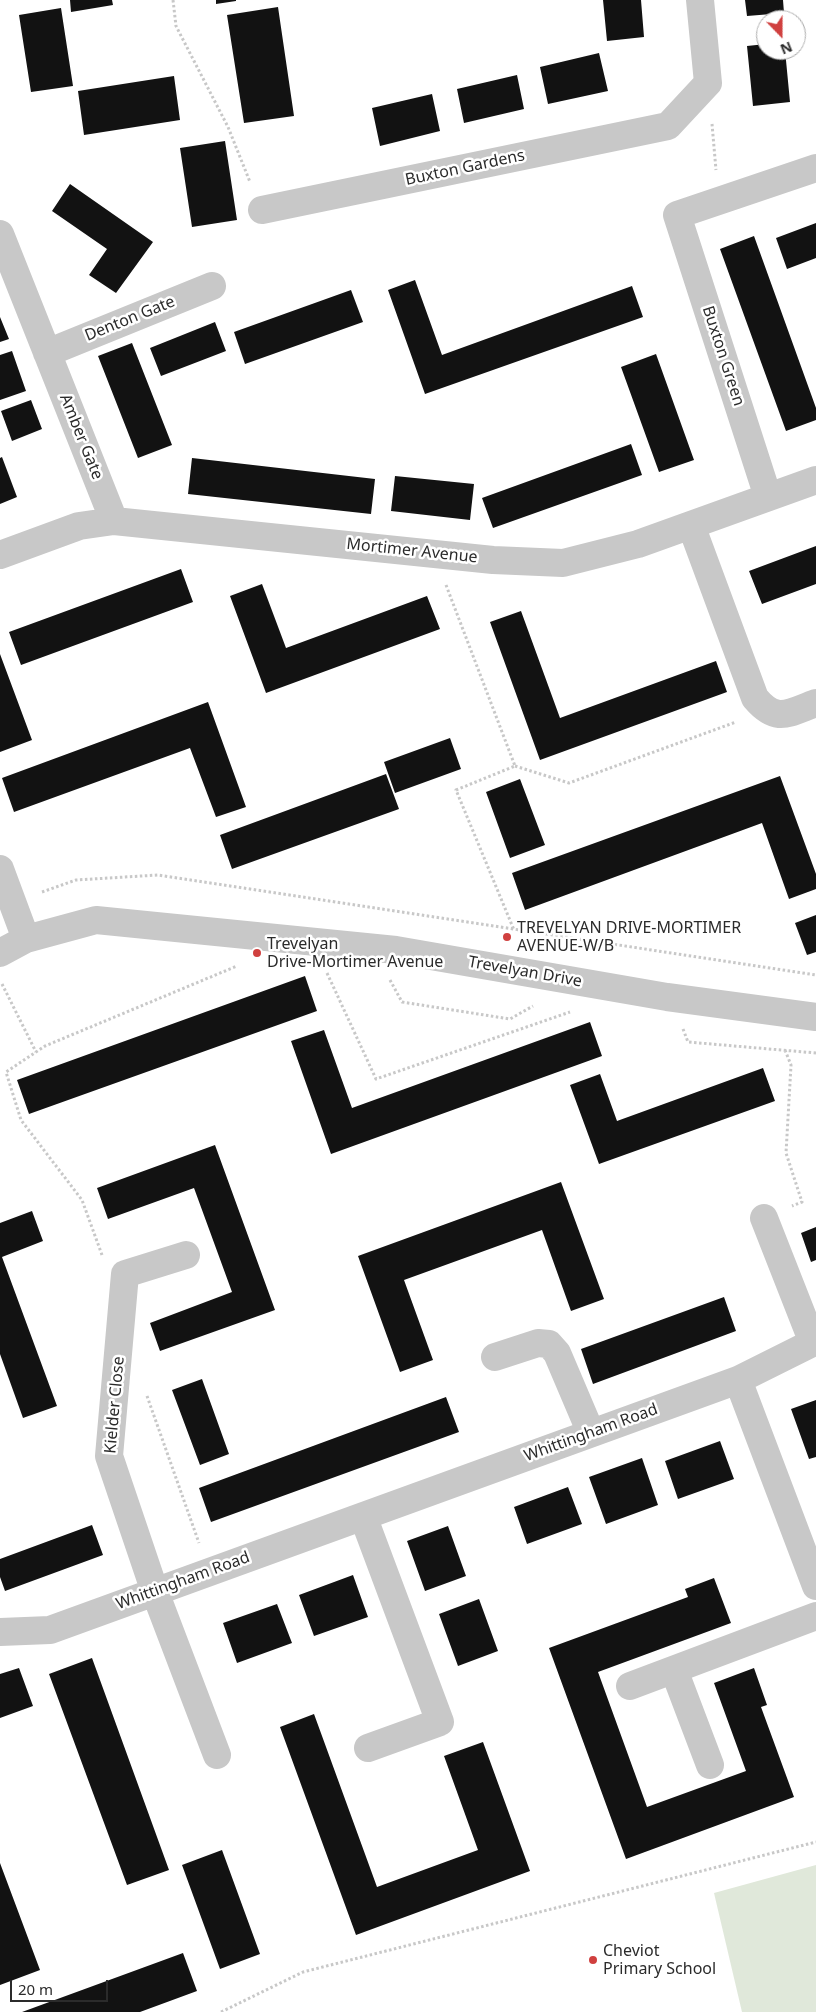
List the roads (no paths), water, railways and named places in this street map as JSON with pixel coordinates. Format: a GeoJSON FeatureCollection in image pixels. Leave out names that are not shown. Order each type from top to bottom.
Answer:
{"type":"FeatureCollection","features":[{"type":"Feature","properties":{"kind":"street","name":"Buxton Gardens"},"geometry":{"type":"LineString","coordinates":[[262,210],[668,126],[708,83],[700,0]]}},
{"type":"Feature","properties":{"kind":"street","name":"Buxton Green"},"geometry":{"type":"LineString","coordinates":[[768,497],[677,215],[816,168]]}},
{"type":"Feature","properties":{"kind":"street","name":"Amber Gate"},"geometry":{"type":"LineString","coordinates":[[0,234],[114,521]]}},
{"type":"Feature","properties":{"kind":"street","name":"Denton Gate"},"geometry":{"type":"LineString","coordinates":[[47,353],[212,286]]}},
{"type":"Feature","properties":{"kind":"street","name":"Mortimer Avenue"},"geometry":{"type":"LineString","coordinates":[[0,554],[79,526],[114,521],[434,554],[564,563],[638,544],[816,480]]}},
{"type":"Feature","properties":{"kind":"street"},"geometry":{"type":"LineString","coordinates":[[691,525],[755,698],[766,711],[784,715],[816,703]]}},
{"type":"Feature","properties":{"kind":"street"},"geometry":{"type":"LineString","coordinates":[[0,869],[26,939]]}},
{"type":"Feature","properties":{"kind":"street","name":"Trevelyan Drive"},"geometry":{"type":"LineString","coordinates":[[0,953],[26,939],[96,920],[187,927],[396,950],[668,997],[816,1017]]}},
{"type":"Feature","properties":{"kind":"street"},"geometry":{"type":"LineString","coordinates":[[764,1218],[815,1342]]}},
{"type":"Feature","properties":{"kind":"street","name":"Kielder Close"},"geometry":{"type":"LineString","coordinates":[[155,1592],[109,1456],[125,1274],[186,1255]]}},
{"type":"Feature","properties":{"kind":"street","name":"Whittingham Road"},"geometry":{"type":"LineString","coordinates":[[0,1632],[50,1630],[738,1380],[815,1342]]}},
{"type":"Feature","properties":{"kind":"street"},"geometry":{"type":"LineString","coordinates":[[495,1357],[538,1343],[549,1344],[557,1353],[591,1433]]}},
{"type":"Feature","properties":{"kind":"street"},"geometry":{"type":"LineString","coordinates":[[738,1380],[816,1586]]}},
{"type":"Feature","properties":{"kind":"street"},"geometry":{"type":"LineString","coordinates":[[363,1516],[440,1722],[368,1748]]}},
{"type":"Feature","properties":{"kind":"street"},"geometry":{"type":"LineString","coordinates":[[155,1592],[217,1755]]}},
{"type":"Feature","properties":{"kind":"street"},"geometry":{"type":"LineString","coordinates":[[630,1686],[816,1616]]}},
{"type":"Feature","properties":{"kind":"street"},"geometry":{"type":"LineString","coordinates":[[674,1670],[710,1765]]}},
{"type":"Feature","properties":{"kind":"place","name":"TREVELYAN DRIVE-MORTIMER AVENUE-W/B"},"geometry":{"type":"Point","coordinates":[507,937]}},
{"type":"Feature","properties":{"kind":"place","name":"Trevelyan Drive-Mortimer Avenue"},"geometry":{"type":"Point","coordinates":[257,953]}},
{"type":"Feature","properties":{"kind":"place","name":"Cheviot Primary School"},"geometry":{"type":"Point","coordinates":[593,1960]}}]}
